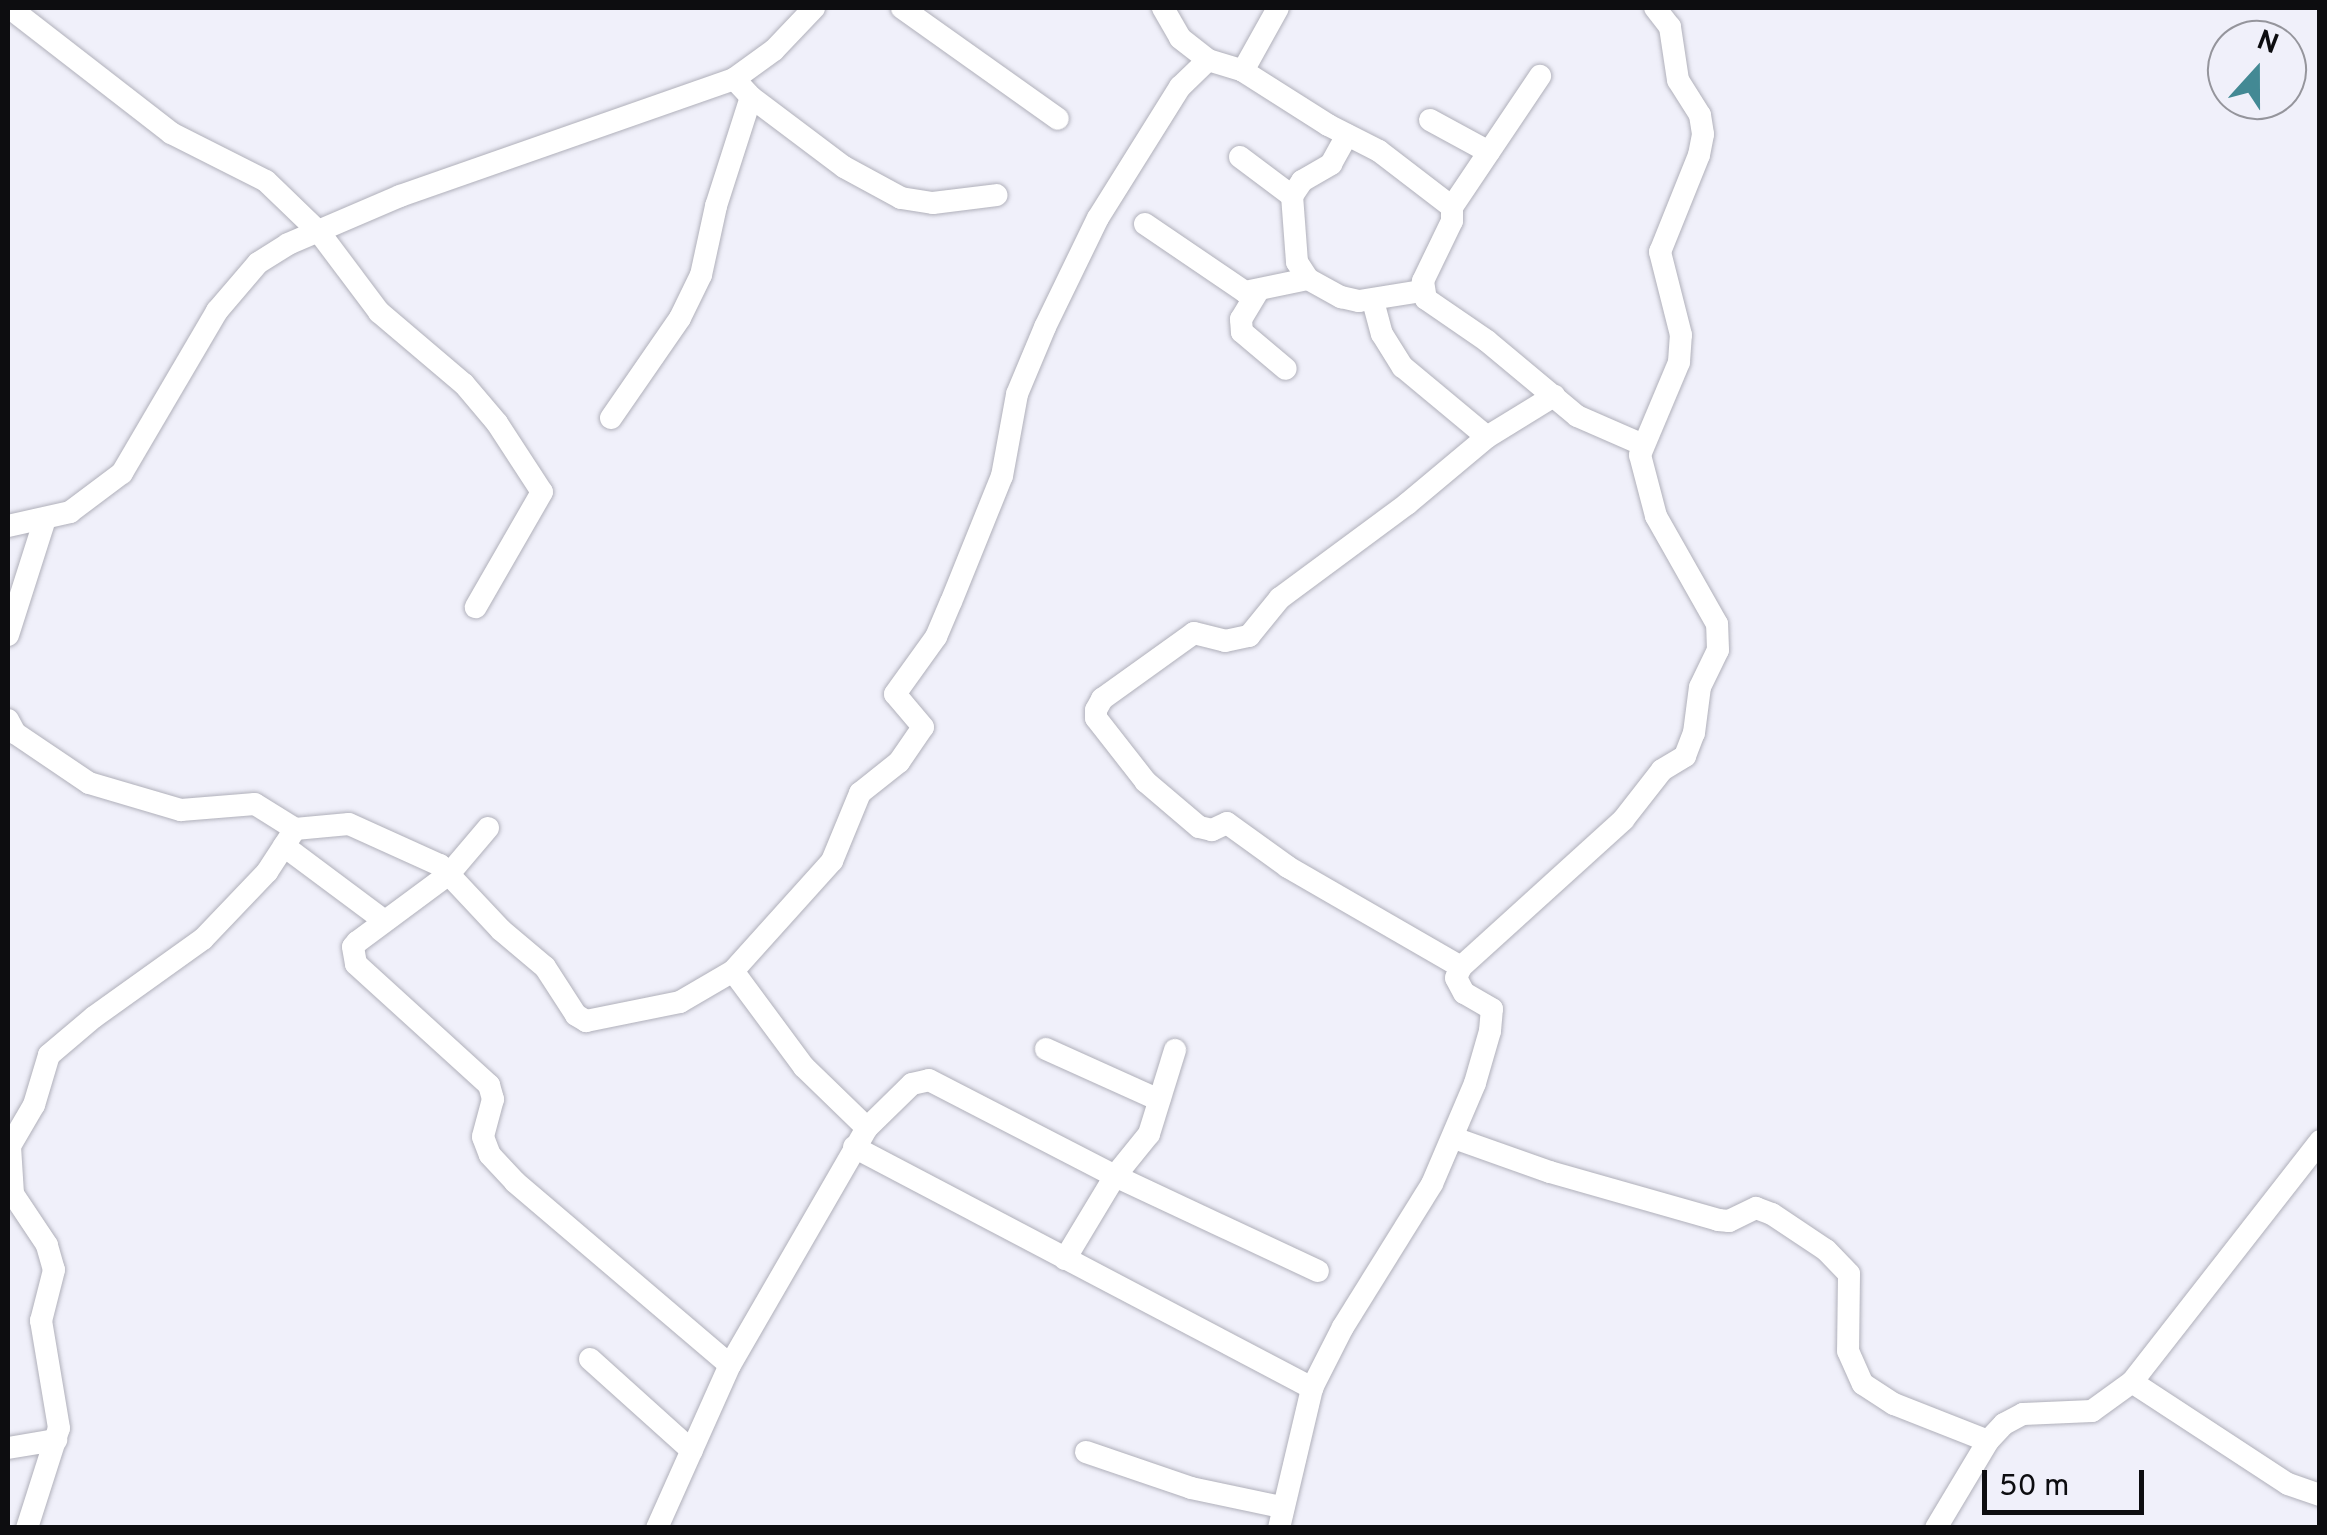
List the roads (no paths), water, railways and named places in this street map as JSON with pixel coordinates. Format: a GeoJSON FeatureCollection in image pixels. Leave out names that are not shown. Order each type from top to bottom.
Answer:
{"type":"FeatureCollection","features":[{"type":"Feature","properties":{"kind":"street"},"geometry":{"type":"LineString","coordinates":[[10,8],[171,133],[266,180],[319,232],[378,312],[464,384],[497,423],[542,492],[476,608]]}},
{"type":"Feature","properties":{"kind":"street"},"geometry":{"type":"LineString","coordinates":[[8,526],[70,512],[122,473],[217,311],[243,277],[288,244],[400,196],[734,79],[774,50],[814,8]]}},
{"type":"Feature","properties":{"kind":"street"},"geometry":{"type":"LineString","coordinates":[[902,8],[1058,119]]}},
{"type":"Feature","properties":{"kind":"street"},"geometry":{"type":"LineString","coordinates":[[1164,8],[1180,38],[1208,60],[1242,71],[1421,180],[1452,206]]}},
{"type":"Feature","properties":{"kind":"street"},"geometry":{"type":"LineString","coordinates":[[1242,71],[1278,8]]}},
{"type":"Feature","properties":{"kind":"street"},"geometry":{"type":"LineString","coordinates":[[1086,1452],[1280,1517],[1312,1388],[1454,1138],[1492,1018],[1492,1008],[1464,993],[1458,984],[1461,967],[1623,820],[1651,782],[1690,746],[1700,686],[1718,650],[1718,624],[1656,516],[1641,466],[1642,444],[1679,362],[1681,335],[1660,252],[1699,156],[1703,134],[1700,115],[1678,80],[1670,28],[1655,8]]}},
{"type":"Feature","properties":{"kind":"street"},"geometry":{"type":"LineString","coordinates":[[27,1528],[36,1486],[59,1428],[41,1321],[54,1270],[52,1254],[10,1194],[10,1146],[34,1105],[50,1055],[94,1017],[203,940],[267,872],[290,838],[350,824],[440,865],[545,967],[576,1014],[586,1021],[680,1002],[733,972],[832,861],[860,794],[899,762],[923,728],[894,694],[936,636],[952,602],[1002,476],[1018,394],[1037,345],[1098,218],[1180,88],[1208,60]]}},
{"type":"Feature","properties":{"kind":"street"},"geometry":{"type":"LineString","coordinates":[[1540,76],[1452,206],[1452,221],[1422,291],[1426,299],[1592,426],[1642,444]]}},
{"type":"Feature","properties":{"kind":"street"},"geometry":{"type":"LineString","coordinates":[[734,79],[752,98],[828,156],[901,198],[933,203],[998,195]]}},
{"type":"Feature","properties":{"kind":"street"},"geometry":{"type":"LineString","coordinates":[[611,418],[680,318],[701,276],[716,206],[752,98]]}},
{"type":"Feature","properties":{"kind":"street"},"geometry":{"type":"LineString","coordinates":[[1430,120],[1489,152]]}},
{"type":"Feature","properties":{"kind":"street"},"geometry":{"type":"LineString","coordinates":[[1347,134],[1331,164],[1302,180],[1292,196],[1296,262],[1308,279],[1341,298],[1373,301],[1422,291]]}},
{"type":"Feature","properties":{"kind":"street"},"geometry":{"type":"LineString","coordinates":[[1240,157],[1292,196]]}},
{"type":"Feature","properties":{"kind":"street"},"geometry":{"type":"LineString","coordinates":[[1146,224],[1231,286],[1258,291],[1308,279]]}},
{"type":"Feature","properties":{"kind":"street"},"geometry":{"type":"LineString","coordinates":[[1258,291],[1239,323],[1242,332],[1286,368]]}},
{"type":"Feature","properties":{"kind":"street"},"geometry":{"type":"LineString","coordinates":[[1373,301],[1382,334],[1402,368],[1486,437]]}},
{"type":"Feature","properties":{"kind":"street"},"geometry":{"type":"LineString","coordinates":[[1461,967],[1288,867],[1227,823],[1212,830],[1198,826],[1146,782],[1096,718],[1096,710],[1102,700],[1194,633],[1225,641],[1249,636],[1280,598],[1407,504],[1486,437],[1554,396]]}},
{"type":"Feature","properties":{"kind":"street"},"geometry":{"type":"LineString","coordinates":[[8,634],[45,519]]}},
{"type":"Feature","properties":{"kind":"street"},"geometry":{"type":"LineString","coordinates":[[8,720],[15,733],[88,784],[181,810],[255,804],[382,920]]}},
{"type":"Feature","properties":{"kind":"street"},"geometry":{"type":"LineString","coordinates":[[488,828],[449,874],[382,920],[354,946],[356,964],[489,1085],[493,1098],[482,1138],[490,1155],[515,1182],[730,1365]]}},
{"type":"Feature","properties":{"kind":"street"},"geometry":{"type":"LineString","coordinates":[[733,972],[861,1137],[1065,1259],[1312,1388]]}},
{"type":"Feature","properties":{"kind":"street"},"geometry":{"type":"LineString","coordinates":[[1046,1049],[1159,1100]]}},
{"type":"Feature","properties":{"kind":"street"},"geometry":{"type":"LineString","coordinates":[[1065,1259],[1115,1176],[1143,1144],[1175,1050]]}},
{"type":"Feature","properties":{"kind":"street"},"geometry":{"type":"LineString","coordinates":[[657,1528],[730,1365],[861,1137],[912,1084],[929,1080],[1115,1176],[1318,1271]]}},
{"type":"Feature","properties":{"kind":"street"},"geometry":{"type":"LineString","coordinates":[[1454,1138],[1550,1172],[1718,1220],[1729,1220],[1756,1208],[1772,1214],[1841,1262],[1849,1274],[1848,1351],[1863,1384],[1894,1404],[1988,1441]]}},
{"type":"Feature","properties":{"kind":"street"},"geometry":{"type":"LineString","coordinates":[[1936,1528],[1988,1441],[2004,1424],[2023,1414],[2092,1411],[2132,1382],[2320,1142]]}},
{"type":"Feature","properties":{"kind":"street"},"geometry":{"type":"LineString","coordinates":[[590,1359],[692,1451]]}},
{"type":"Feature","properties":{"kind":"street"},"geometry":{"type":"LineString","coordinates":[[2132,1382],[2288,1484],[2320,1495]]}},
{"type":"Feature","properties":{"kind":"street"},"geometry":{"type":"LineString","coordinates":[[8,1448],[56,1440]]}}]}
